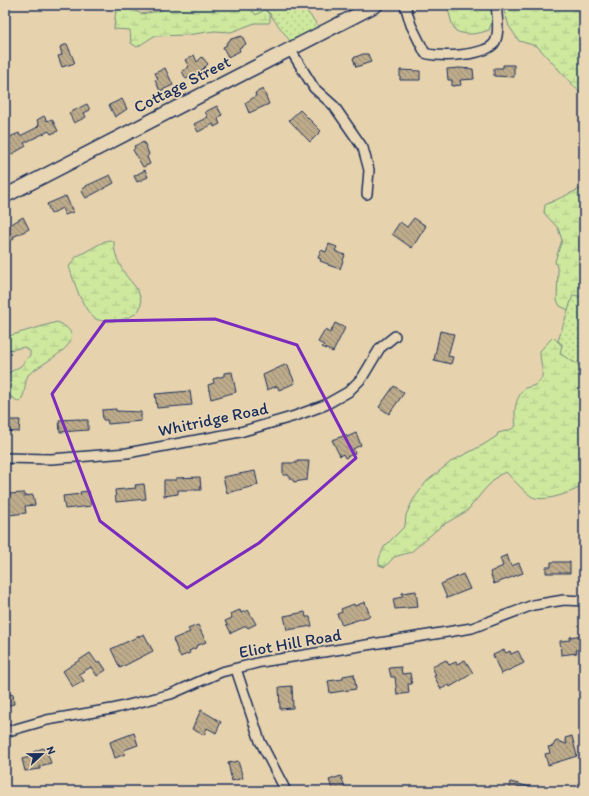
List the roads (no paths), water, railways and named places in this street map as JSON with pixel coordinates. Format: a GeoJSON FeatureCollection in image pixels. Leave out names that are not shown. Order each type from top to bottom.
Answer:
{"type":"FeatureCollection","features":[{"type":"Feature","properties":{"kind":"street","name":"Cottage Street"},"geometry":{"type":"LineString","coordinates":[[5,196],[376,5]]}},
{"type":"Feature","properties":{"kind":"street"},"geometry":{"type":"LineString","coordinates":[[405,5],[411,25],[425,53],[441,55],[477,52],[491,46],[495,42],[496,34],[496,5]]}},
{"type":"Feature","properties":{"kind":"street"},"geometry":{"type":"LineString","coordinates":[[290,49],[314,88],[334,106],[363,148],[369,170],[366,194]]}},
{"type":"Feature","properties":{"kind":"street","name":"Whitridge Road"},"geometry":{"type":"LineString","coordinates":[[5,458],[51,459],[127,453],[240,432],[295,416],[325,405],[348,392],[362,378],[380,348],[395,336]]}},
{"type":"Feature","properties":{"kind":"street","name":"Eliot Hill Road"},"geometry":{"type":"LineString","coordinates":[[5,732],[47,720],[112,709],[171,694],[221,672],[261,662],[472,628],[533,605],[564,600],[584,601]]}},
{"type":"Feature","properties":{"kind":"street"},"geometry":{"type":"LineString","coordinates":[[236,669],[260,741],[286,791]]}}]}
